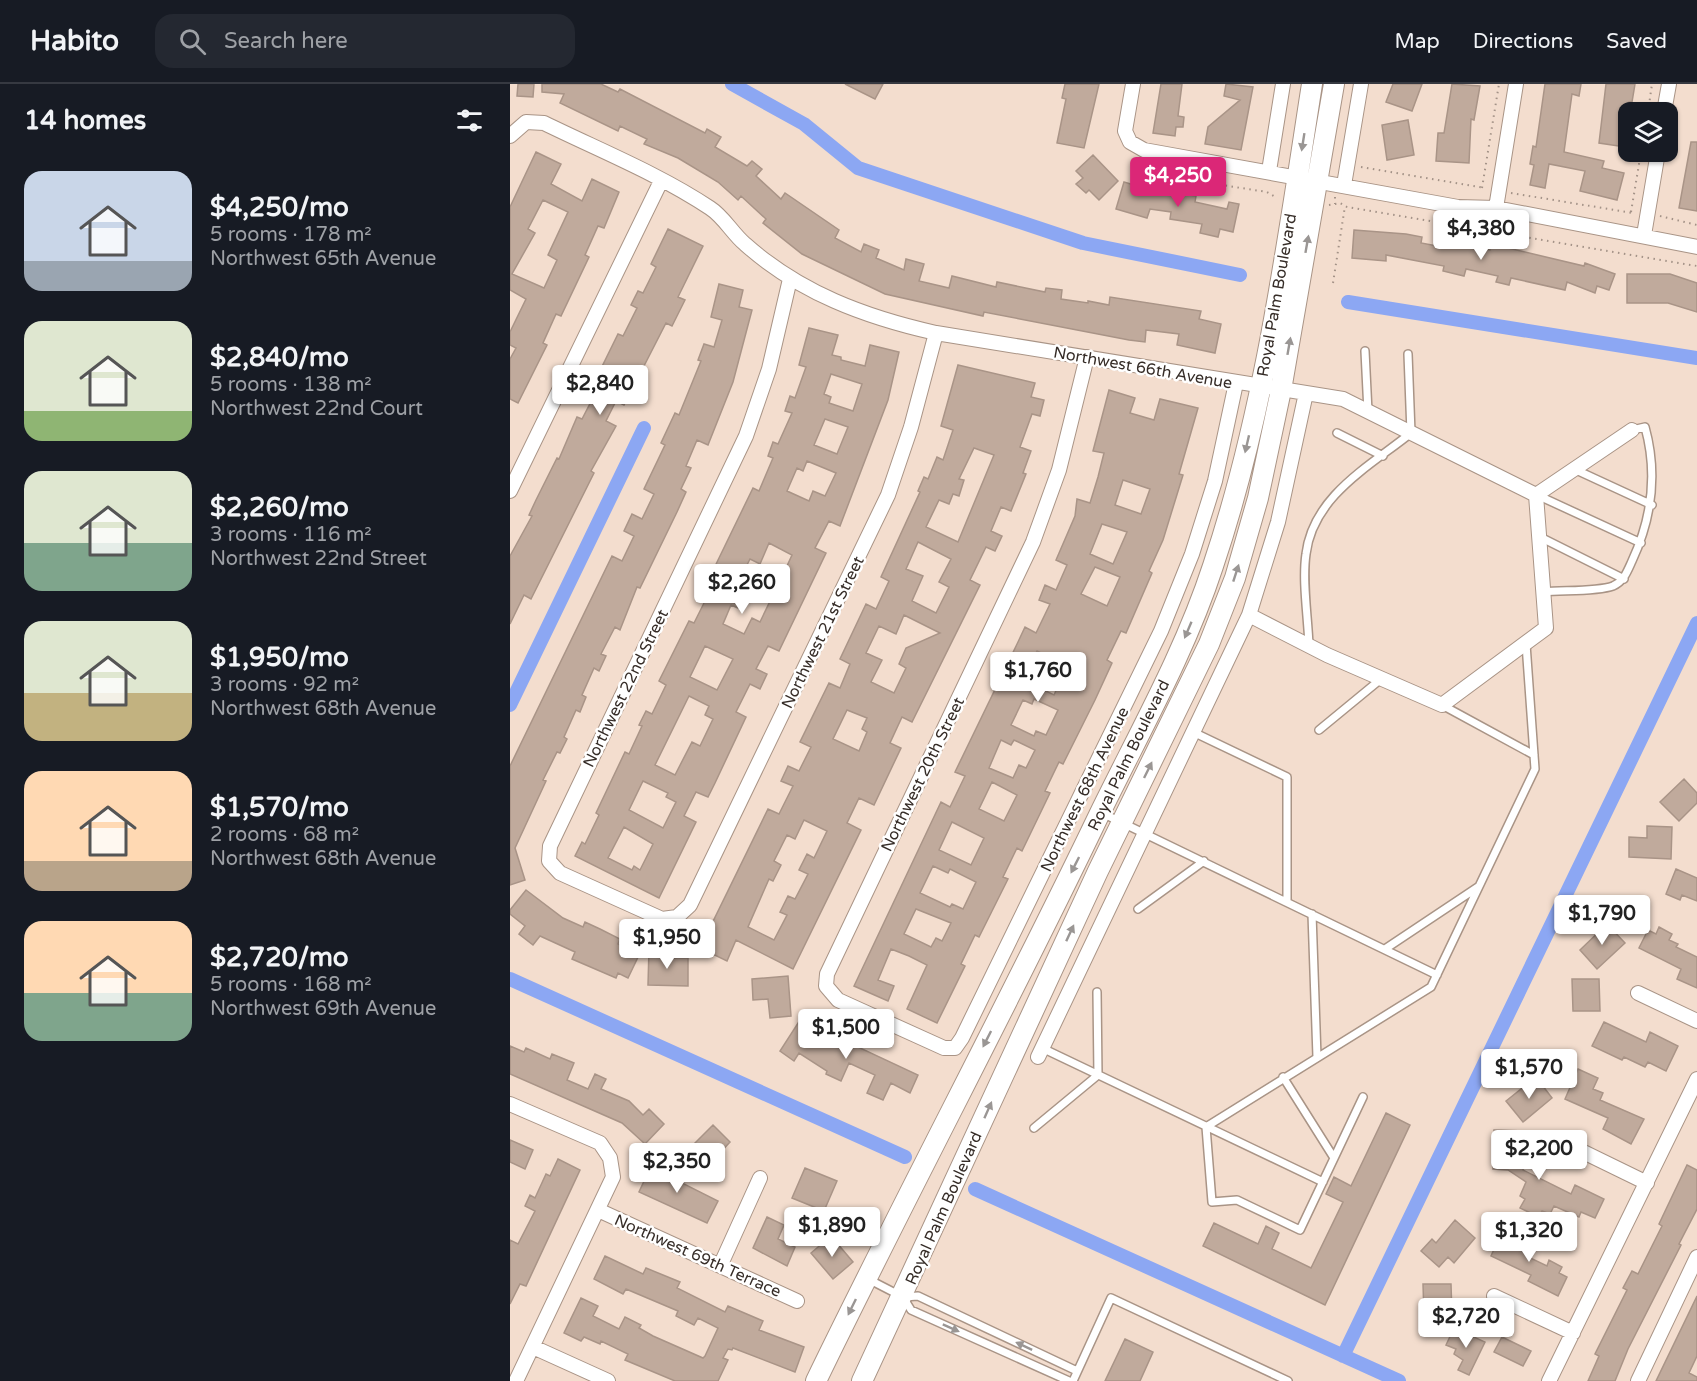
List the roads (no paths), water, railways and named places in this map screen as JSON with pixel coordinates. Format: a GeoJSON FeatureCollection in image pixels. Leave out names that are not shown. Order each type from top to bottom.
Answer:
{"type":"FeatureCollection","features":[{"type":"Feature","properties":{"kind":"main road","name":"Royal Palm Boulevard"},"geometry":{"type":"LineString","coordinates":[[816,1381],[1101,813],[1186,635],[1212,569],[1236,493],[1260,387],[1312,84]]}},
{"type":"Feature","properties":{"kind":"main road","name":"Royal Palm Boulevard"},"geometry":{"type":"LineString","coordinates":[[862,1381],[903,1298],[1122,822],[1209,644],[1235,578],[1258,498],[1281,390],[1334,84]]}},
{"type":"Feature","properties":{"kind":"street"},"geometry":{"type":"LineString","coordinates":[[1133,84],[1125,130],[1130,142],[1143,150],[1458,207],[1496,208],[1697,247]]}},
{"type":"Feature","properties":{"kind":"street"},"geometry":{"type":"LineString","coordinates":[[1269,171],[1283,84]]}},
{"type":"Feature","properties":{"kind":"street"},"geometry":{"type":"LineString","coordinates":[[1344,185],[1361,84]]}},
{"type":"Feature","properties":{"kind":"street"},"geometry":{"type":"LineString","coordinates":[[1496,208],[1516,84]]}},
{"type":"Feature","properties":{"kind":"street"},"geometry":{"type":"LineString","coordinates":[[1666,102],[1669,84]]}},
{"type":"Feature","properties":{"kind":"street","name":"Northwest 66th Avenue"},"geometry":{"type":"LineString","coordinates":[[510,136],[526,122],[544,123],[687,193],[713,210],[744,243],[790,279],[842,306],[888,322],[936,333],[1343,399],[1536,495]]}},
{"type":"Feature","properties":{"kind":"street"},"geometry":{"type":"LineString","coordinates":[[1644,235],[1656,162]]}},
{"type":"Feature","properties":{"kind":"street"},"geometry":{"type":"LineString","coordinates":[[510,491],[661,181]]}},
{"type":"Feature","properties":{"kind":"street","name":"Northwest 22nd Street"},"geometry":{"type":"LineString","coordinates":[[677,917],[662,919],[560,873],[549,861],[550,846],[746,436],[769,369],[790,279]]}},
{"type":"Feature","properties":{"kind":"street","name":"Northwest 21st Street"},"geometry":{"type":"LineString","coordinates":[[677,917],[690,905],[888,495],[911,427],[936,333]]}},
{"type":"Feature","properties":{"kind":"street","name":"Northwest 20th Street"},"geometry":{"type":"LineString","coordinates":[[826,986],[827,974],[1033,542],[1059,470],[1087,357]]}},
{"type":"Feature","properties":{"kind":"street","name":"Northwest 68th Avenue"},"geometry":{"type":"LineString","coordinates":[[826,986],[838,1000],[944,1048],[955,1048],[962,1038],[1161,631],[1192,554],[1212,491],[1236,383]]}},
{"type":"Feature","properties":{"kind":"street"},"geometry":{"type":"LineString","coordinates":[[1040,1053],[1249,615],[1278,522],[1306,393]]}},
{"type":"Feature","properties":{"kind":"street"},"geometry":{"type":"LineString","coordinates":[[1249,615],[1310,646],[1442,705],[1546,628],[1536,495],[1632,430]]}},
{"type":"Feature","properties":{"kind":"street"},"geometry":{"type":"LineString","coordinates":[[1638,993],[1697,1021]]}},
{"type":"Feature","properties":{"kind":"street"},"geometry":{"type":"LineString","coordinates":[[1550,1381],[1697,1079]]}},
{"type":"Feature","properties":{"kind":"street"},"geometry":{"type":"LineString","coordinates":[[510,1104],[600,1143],[610,1158],[613,1177],[516,1381]]}},
{"type":"Feature","properties":{"kind":"street"},"geometry":{"type":"LineString","coordinates":[[1567,1144],[1647,1183]]}},
{"type":"Feature","properties":{"kind":"street"},"geometry":{"type":"LineString","coordinates":[[721,1264],[760,1178]]}},
{"type":"Feature","properties":{"kind":"street","name":"Northwest 69th Terrace"},"geometry":{"type":"LineString","coordinates":[[598,1210],[721,1264],[797,1301]]}},
{"type":"Feature","properties":{"kind":"street"},"geometry":{"type":"LineString","coordinates":[[1638,1381],[1697,1257]]}},
{"type":"Feature","properties":{"kind":"street"},"geometry":{"type":"LineString","coordinates":[[1494,1296],[1573,1333]]}},
{"type":"Feature","properties":{"kind":"street"},"geometry":{"type":"LineString","coordinates":[[533,1347],[608,1381]]}},
{"type":"Feature","properties":{"kind":"lane"},"geometry":{"type":"LineString","coordinates":[[1365,351],[1368,412]]}},
{"type":"Feature","properties":{"kind":"lane"},"geometry":{"type":"LineString","coordinates":[[1310,646],[1306,554],[1312,532],[1334,493],[1411,433],[1408,354]]}},
{"type":"Feature","properties":{"kind":"lane"},"geometry":{"type":"LineString","coordinates":[[1544,592],[1612,586],[1623,579],[1641,543],[1652,505],[1649,443],[1645,427],[1632,430]]}},
{"type":"Feature","properties":{"kind":"lane"},"geometry":{"type":"LineString","coordinates":[[1337,433],[1383,456]]}},
{"type":"Feature","properties":{"kind":"lane"},"geometry":{"type":"LineString","coordinates":[[1574,469],[1652,505]]}},
{"type":"Feature","properties":{"kind":"lane"},"geometry":{"type":"LineString","coordinates":[[1536,495],[1641,543]]}},
{"type":"Feature","properties":{"kind":"lane"},"geometry":{"type":"LineString","coordinates":[[1540,537],[1623,579]]}},
{"type":"Feature","properties":{"kind":"lane"},"geometry":{"type":"LineString","coordinates":[[1206,1127],[1431,987],[1535,769],[1526,644]]}},
{"type":"Feature","properties":{"kind":"lane"},"geometry":{"type":"LineString","coordinates":[[1319,730],[1381,678]]}},
{"type":"Feature","properties":{"kind":"lane"},"geometry":{"type":"LineString","coordinates":[[1442,705],[1534,755]]}},
{"type":"Feature","properties":{"kind":"lane"},"geometry":{"type":"LineString","coordinates":[[1193,732],[1287,777],[1287,901]]}},
{"type":"Feature","properties":{"kind":"lane"},"geometry":{"type":"LineString","coordinates":[[1101,813],[1437,975]]}},
{"type":"Feature","properties":{"kind":"lane"},"geometry":{"type":"LineString","coordinates":[[1138,909],[1204,861]]}},
{"type":"Feature","properties":{"kind":"lane"},"geometry":{"type":"LineString","coordinates":[[1385,949],[1479,886]]}},
{"type":"Feature","properties":{"kind":"lane"},"geometry":{"type":"LineString","coordinates":[[1312,914],[1317,1057]]}},
{"type":"Feature","properties":{"kind":"lane"},"geometry":{"type":"LineString","coordinates":[[1097,992],[1098,1075]]}},
{"type":"Feature","properties":{"kind":"lane"},"geometry":{"type":"LineString","coordinates":[[1040,1053],[1098,1075],[1323,1182]]}},
{"type":"Feature","properties":{"kind":"lane"},"geometry":{"type":"LineString","coordinates":[[1034,1128],[1098,1075]]}},
{"type":"Feature","properties":{"kind":"lane"},"geometry":{"type":"LineString","coordinates":[[1283,1077],[1334,1158]]}},
{"type":"Feature","properties":{"kind":"lane"},"geometry":{"type":"LineString","coordinates":[[1206,1127],[1212,1202],[1237,1200],[1300,1230],[1363,1097]]}},
{"type":"Feature","properties":{"kind":"lane"},"geometry":{"type":"LineString","coordinates":[[866,1278],[903,1298],[911,1310],[1071,1381],[1111,1298],[1288,1381]]}},
{"type":"Feature","properties":{"kind":"lane"},"geometry":{"type":"LineString","coordinates":[[903,1298],[918,1296],[1077,1371]]}},
{"type":"Feature","properties":{"kind":"waterway"},"geometry":{"type":"LineString","coordinates":[[732,84],[804,124],[858,168],[1083,243],[1240,275]]}},
{"type":"Feature","properties":{"kind":"waterway"},"geometry":{"type":"LineString","coordinates":[[1348,302],[1697,358]]}},
{"type":"Feature","properties":{"kind":"waterway"},"geometry":{"type":"LineString","coordinates":[[510,705],[644,428]]}},
{"type":"Feature","properties":{"kind":"waterway"},"geometry":{"type":"LineString","coordinates":[[1343,1356],[1697,623]]}},
{"type":"Feature","properties":{"kind":"waterway"},"geometry":{"type":"LineString","coordinates":[[510,979],[905,1157]]}},
{"type":"Feature","properties":{"kind":"waterway"},"geometry":{"type":"LineString","coordinates":[[975,1189],[1399,1381]]}}]}
